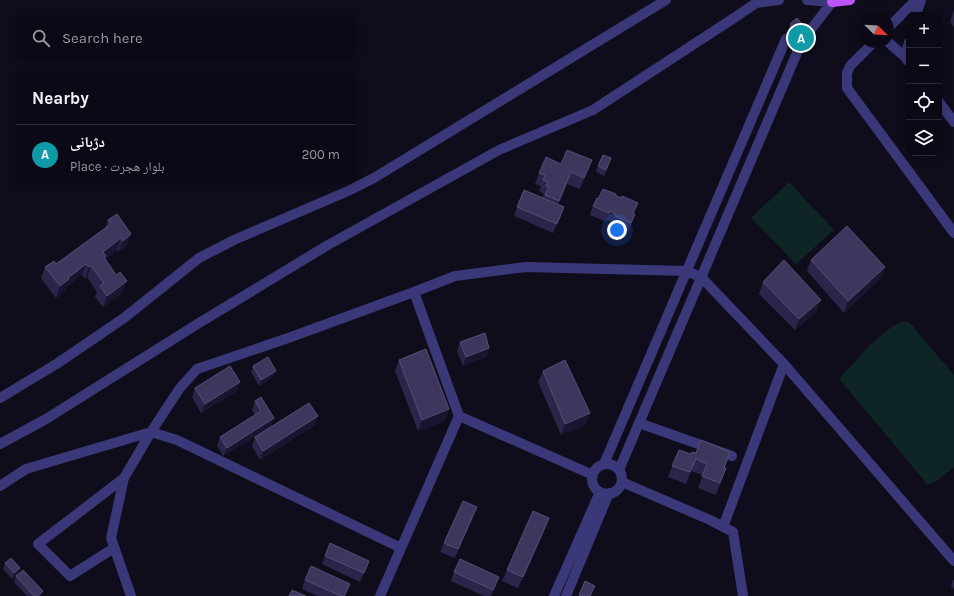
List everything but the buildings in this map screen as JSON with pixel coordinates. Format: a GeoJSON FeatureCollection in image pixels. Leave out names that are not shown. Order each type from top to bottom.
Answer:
{"type":"FeatureCollection","features":[{"type":"Feature","properties":{"kind":"main road"},"geometry":{"type":"LineString","coordinates":[[833,1],[850,0]]}},
{"type":"Feature","properties":{"kind":"lane"},"geometry":{"type":"LineString","coordinates":[[0,398],[58,363],[124,318],[200,258],[234,240],[348,191],[374,178],[666,0]]}},
{"type":"Feature","properties":{"kind":"lane"},"geometry":{"type":"LineString","coordinates":[[0,444],[46,419],[328,244],[499,150],[593,110],[756,3],[779,0]]}},
{"type":"Feature","properties":{"kind":"lane"},"geometry":{"type":"LineString","coordinates":[[807,0],[833,1]]}},
{"type":"Feature","properties":{"kind":"lane"},"geometry":{"type":"LineString","coordinates":[[894,22],[916,0]]}},
{"type":"Feature","properties":{"kind":"lane"},"geometry":{"type":"LineString","coordinates":[[917,12],[920,0]]}},
{"type":"Feature","properties":{"kind":"lane"},"geometry":{"type":"LineString","coordinates":[[619,470],[802,41],[833,1]]}},
{"type":"Feature","properties":{"kind":"lane"},"geometry":{"type":"LineString","coordinates":[[604,464],[786,39],[818,21]]}},
{"type":"Feature","properties":{"kind":"lane"},"geometry":{"type":"LineString","coordinates":[[894,47],[906,58]]}},
{"type":"Feature","properties":{"kind":"lane"},"geometry":{"type":"LineString","coordinates":[[868,48],[850,66],[847,73],[847,88],[954,233]]}},
{"type":"Feature","properties":{"kind":"lane"},"geometry":{"type":"LineString","coordinates":[[942,106],[954,122]]}},
{"type":"Feature","properties":{"kind":"lane"},"geometry":{"type":"LineString","coordinates":[[131,596],[111,538],[124,478],[150,432],[180,388],[198,369],[291,337],[455,276],[526,267],[686,271],[701,276],[784,364],[954,561]]}},
{"type":"Feature","properties":{"kind":"lane"},"geometry":{"type":"LineString","coordinates":[[380,596],[459,416],[414,292]]}},
{"type":"Feature","properties":{"kind":"lane"},"geometry":{"type":"LineString","coordinates":[[723,527],[784,364]]}},
{"type":"Feature","properties":{"kind":"lane"},"geometry":{"type":"LineString","coordinates":[[459,416],[593,475]]}},
{"type":"Feature","properties":{"kind":"lane"},"geometry":{"type":"LineString","coordinates":[[639,423],[732,456]]}},
{"type":"Feature","properties":{"kind":"lane"},"geometry":{"type":"LineString","coordinates":[[0,486],[26,469],[150,432],[177,440],[401,548]]}},
{"type":"Feature","properties":{"kind":"lane"},"geometry":{"type":"LineString","coordinates":[[604,464],[612,465],[619,470],[621,473],[622,482],[617,490],[604,492],[594,484],[593,475],[597,468],[604,464]]}},
{"type":"Feature","properties":{"kind":"lane"},"geometry":{"type":"LineString","coordinates":[[114,548],[70,576],[38,544],[124,478]]}},
{"type":"Feature","properties":{"kind":"lane"},"geometry":{"type":"LineString","coordinates":[[622,482],[733,532],[744,596]]}},
{"type":"Feature","properties":{"kind":"lane"},"geometry":{"type":"LineString","coordinates":[[554,596],[604,492]]}},
{"type":"Feature","properties":{"kind":"lane"},"geometry":{"type":"LineString","coordinates":[[566,596],[604,492]]}},
{"type":"Feature","properties":{"kind":"green space"},"geometry":{"type":"Polygon","coordinates":[[[789,182],[834,230],[796,264],[751,218],[789,182]]]}},
{"type":"Feature","properties":{"kind":"green space"},"geometry":{"type":"Polygon","coordinates":[[[906,321],[910,323],[954,375],[954,467],[937,481],[928,485],[840,378],[879,337],[897,324],[906,321]]]}},
{"type":"Feature","properties":{"kind":"place","name":"دژبانی"},"geometry":{"type":"Point","coordinates":[801,38]}}]}
